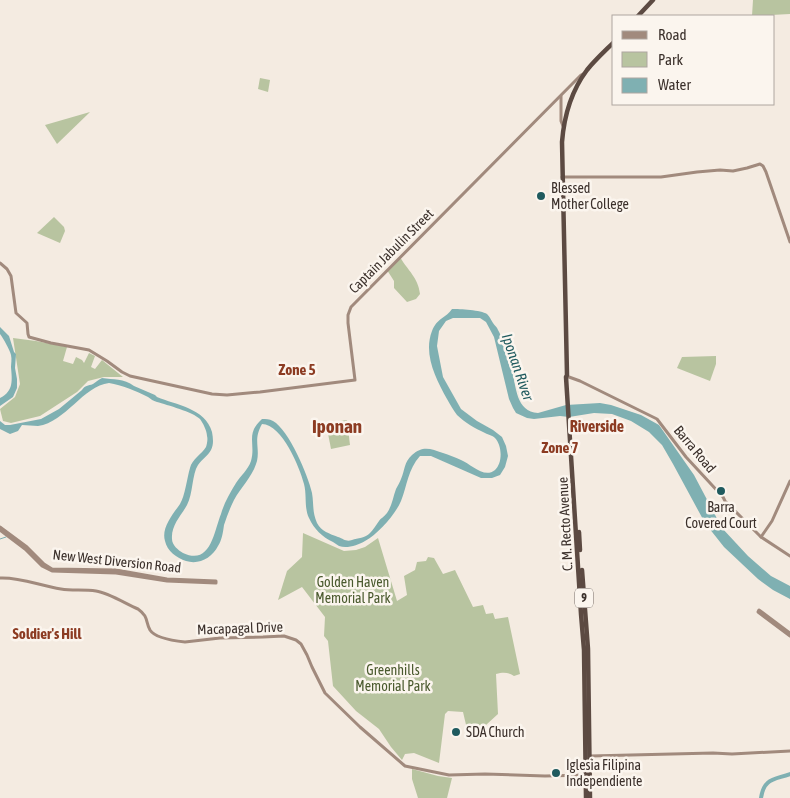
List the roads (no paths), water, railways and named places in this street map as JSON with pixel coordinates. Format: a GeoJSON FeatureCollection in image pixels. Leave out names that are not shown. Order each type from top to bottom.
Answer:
{"type":"FeatureCollection","features":[{"type":"Feature","properties":{"kind":"highway"},"geometry":{"type":"LineString","coordinates":[[639,15],[653,0]]}},
{"type":"Feature","properties":{"kind":"highway","name":"9"},"geometry":{"type":"LineString","coordinates":[[568,376],[561,153],[564,126],[573,96],[585,72],[612,44]]}},
{"type":"Feature","properties":{"kind":"highway","name":"C. M. Recto Avenue"},"geometry":{"type":"LineString","coordinates":[[568,376],[588,642],[590,756],[588,775]]}},
{"type":"Feature","properties":{"kind":"highway","name":"C. M. Recto Avenue"},"geometry":{"type":"LineString","coordinates":[[568,376],[584,641],[588,798]]}},
{"type":"Feature","properties":{"kind":"street","name":"Captain Jabulin Street"},"geometry":{"type":"LineString","coordinates":[[0,263],[8,269],[11,276],[15,310],[26,323],[29,337],[89,350],[129,376],[209,394],[222,395],[355,380],[348,324],[348,315],[351,307],[542,113],[585,72]]}},
{"type":"Feature","properties":{"kind":"street"},"geometry":{"type":"LineString","coordinates":[[561,95],[561,121],[564,126]]}},
{"type":"Feature","properties":{"kind":"street"},"geometry":{"type":"LineString","coordinates":[[562,177],[662,177],[720,170],[733,171],[760,164],[766,172],[790,242]]}},
{"type":"Feature","properties":{"kind":"street","name":"Barra Road"},"geometry":{"type":"LineString","coordinates":[[568,376],[657,419],[686,457],[725,501],[761,537],[790,556]]}},
{"type":"Feature","properties":{"kind":"street"},"geometry":{"type":"LineString","coordinates":[[761,537],[772,521],[790,481]]}},
{"type":"Feature","properties":{"kind":"street","name":"New West Diversion Road"},"geometry":{"type":"LineString","coordinates":[[0,528],[42,566],[52,571],[116,573],[167,581],[216,582]]}},
{"type":"Feature","properties":{"kind":"street","name":"Macapagal Drive"},"geometry":{"type":"LineString","coordinates":[[0,578],[20,579],[60,589],[100,592],[144,613],[150,630],[154,634],[179,641],[284,636],[294,638],[308,655],[312,668],[325,693],[360,727],[405,766],[449,776],[484,774],[588,775]]}},
{"type":"Feature","properties":{"kind":"street"},"geometry":{"type":"LineString","coordinates":[[758,611],[790,634]]}},
{"type":"Feature","properties":{"kind":"street"},"geometry":{"type":"LineString","coordinates":[[590,756],[790,751]]}},
{"type":"Feature","properties":{"kind":"water"},"geometry":{"type":"Polygon","coordinates":[[[452,309],[480,312],[489,316],[500,335],[512,370],[518,397],[525,408],[531,412],[538,413],[566,405],[600,403],[641,415],[659,425],[694,475],[722,528],[748,556],[771,576],[790,586],[790,599],[758,579],[724,547],[705,523],[662,445],[649,432],[631,421],[612,414],[594,413],[534,419],[516,413],[509,399],[494,337],[486,322],[480,318],[453,318],[446,321],[439,331],[437,346],[443,377],[461,409],[502,437],[508,456],[505,467],[500,475],[492,478],[481,478],[431,456],[420,456],[410,472],[401,501],[390,518],[370,538],[352,546],[339,546],[322,535],[313,526],[307,514],[304,484],[299,468],[283,439],[269,426],[262,424],[259,430],[257,461],[250,477],[233,503],[219,544],[209,557],[196,562],[186,561],[173,554],[166,545],[164,536],[168,521],[182,501],[191,465],[206,446],[206,429],[197,416],[154,401],[129,388],[109,383],[91,390],[57,418],[48,423],[38,426],[22,425],[18,431],[10,434],[0,429],[0,421],[5,425],[10,425],[41,419],[59,409],[84,387],[102,378],[126,382],[157,397],[197,412],[208,424],[212,432],[213,446],[196,469],[189,500],[172,534],[172,541],[176,547],[183,553],[192,556],[200,555],[210,545],[227,498],[251,461],[252,434],[262,419],[270,420],[279,426],[285,434],[302,465],[312,493],[314,515],[317,523],[326,532],[350,541],[370,533],[387,513],[406,463],[409,458],[420,450],[435,450],[457,458],[486,473],[498,467],[501,454],[497,441],[493,436],[474,427],[457,415],[443,391],[432,366],[429,349],[432,331],[436,323],[452,309]]]}},
{"type":"Feature","properties":{"kind":"water"},"geometry":{"type":"Polygon","coordinates":[[[0,327],[9,336],[16,354],[17,388],[13,397],[0,406],[0,398],[10,389],[12,376],[11,355],[0,334],[0,327]]]}},
{"type":"Feature","properties":{"kind":"waterway"},"geometry":{"type":"LineString","coordinates":[[0,539],[6,537]]}},
{"type":"Feature","properties":{"kind":"waterway"},"geometry":{"type":"LineString","coordinates":[[761,798],[762,791],[767,783],[790,774]]}},
{"type":"Feature","properties":{"kind":"place","name":"Blessed Mother College"},"geometry":{"type":"Point","coordinates":[541,196]}},
{"type":"Feature","properties":{"kind":"place","name":"Barra Covered Court"},"geometry":{"type":"Point","coordinates":[721,491]}},
{"type":"Feature","properties":{"kind":"place","name":"SDA Church"},"geometry":{"type":"Point","coordinates":[456,732]}},
{"type":"Feature","properties":{"kind":"place","name":"Iglesia Filipina Independiente"},"geometry":{"type":"Point","coordinates":[556,773]}},
{"type":"Feature","properties":{"kind":"district","name":"Zone 5"},"geometry":{"type":"Point","coordinates":[297,369]}},
{"type":"Feature","properties":{"kind":"district","name":"Iponan"},"geometry":{"type":"Point","coordinates":[337,426]}},
{"type":"Feature","properties":{"kind":"district","name":"Riverside"},"geometry":{"type":"Point","coordinates":[597,426]}},
{"type":"Feature","properties":{"kind":"district","name":"Zone 7"},"geometry":{"type":"Point","coordinates":[560,447]}},
{"type":"Feature","properties":{"kind":"district","name":"Soldier's Hill"},"geometry":{"type":"Point","coordinates":[47,633]}},
{"type":"Feature","properties":{"kind":"water label","name":"Iponan River"},"geometry":{"type":"Point","coordinates":[518,367]}},
{"type":"Feature","properties":{"kind":"park label","name":"Golden Haven Memorial Park"},"geometry":{"type":"Point","coordinates":[353,590]}},
{"type":"Feature","properties":{"kind":"park label","name":"Greenhills Memorial Park"},"geometry":{"type":"Point","coordinates":[393,678]}}]}
